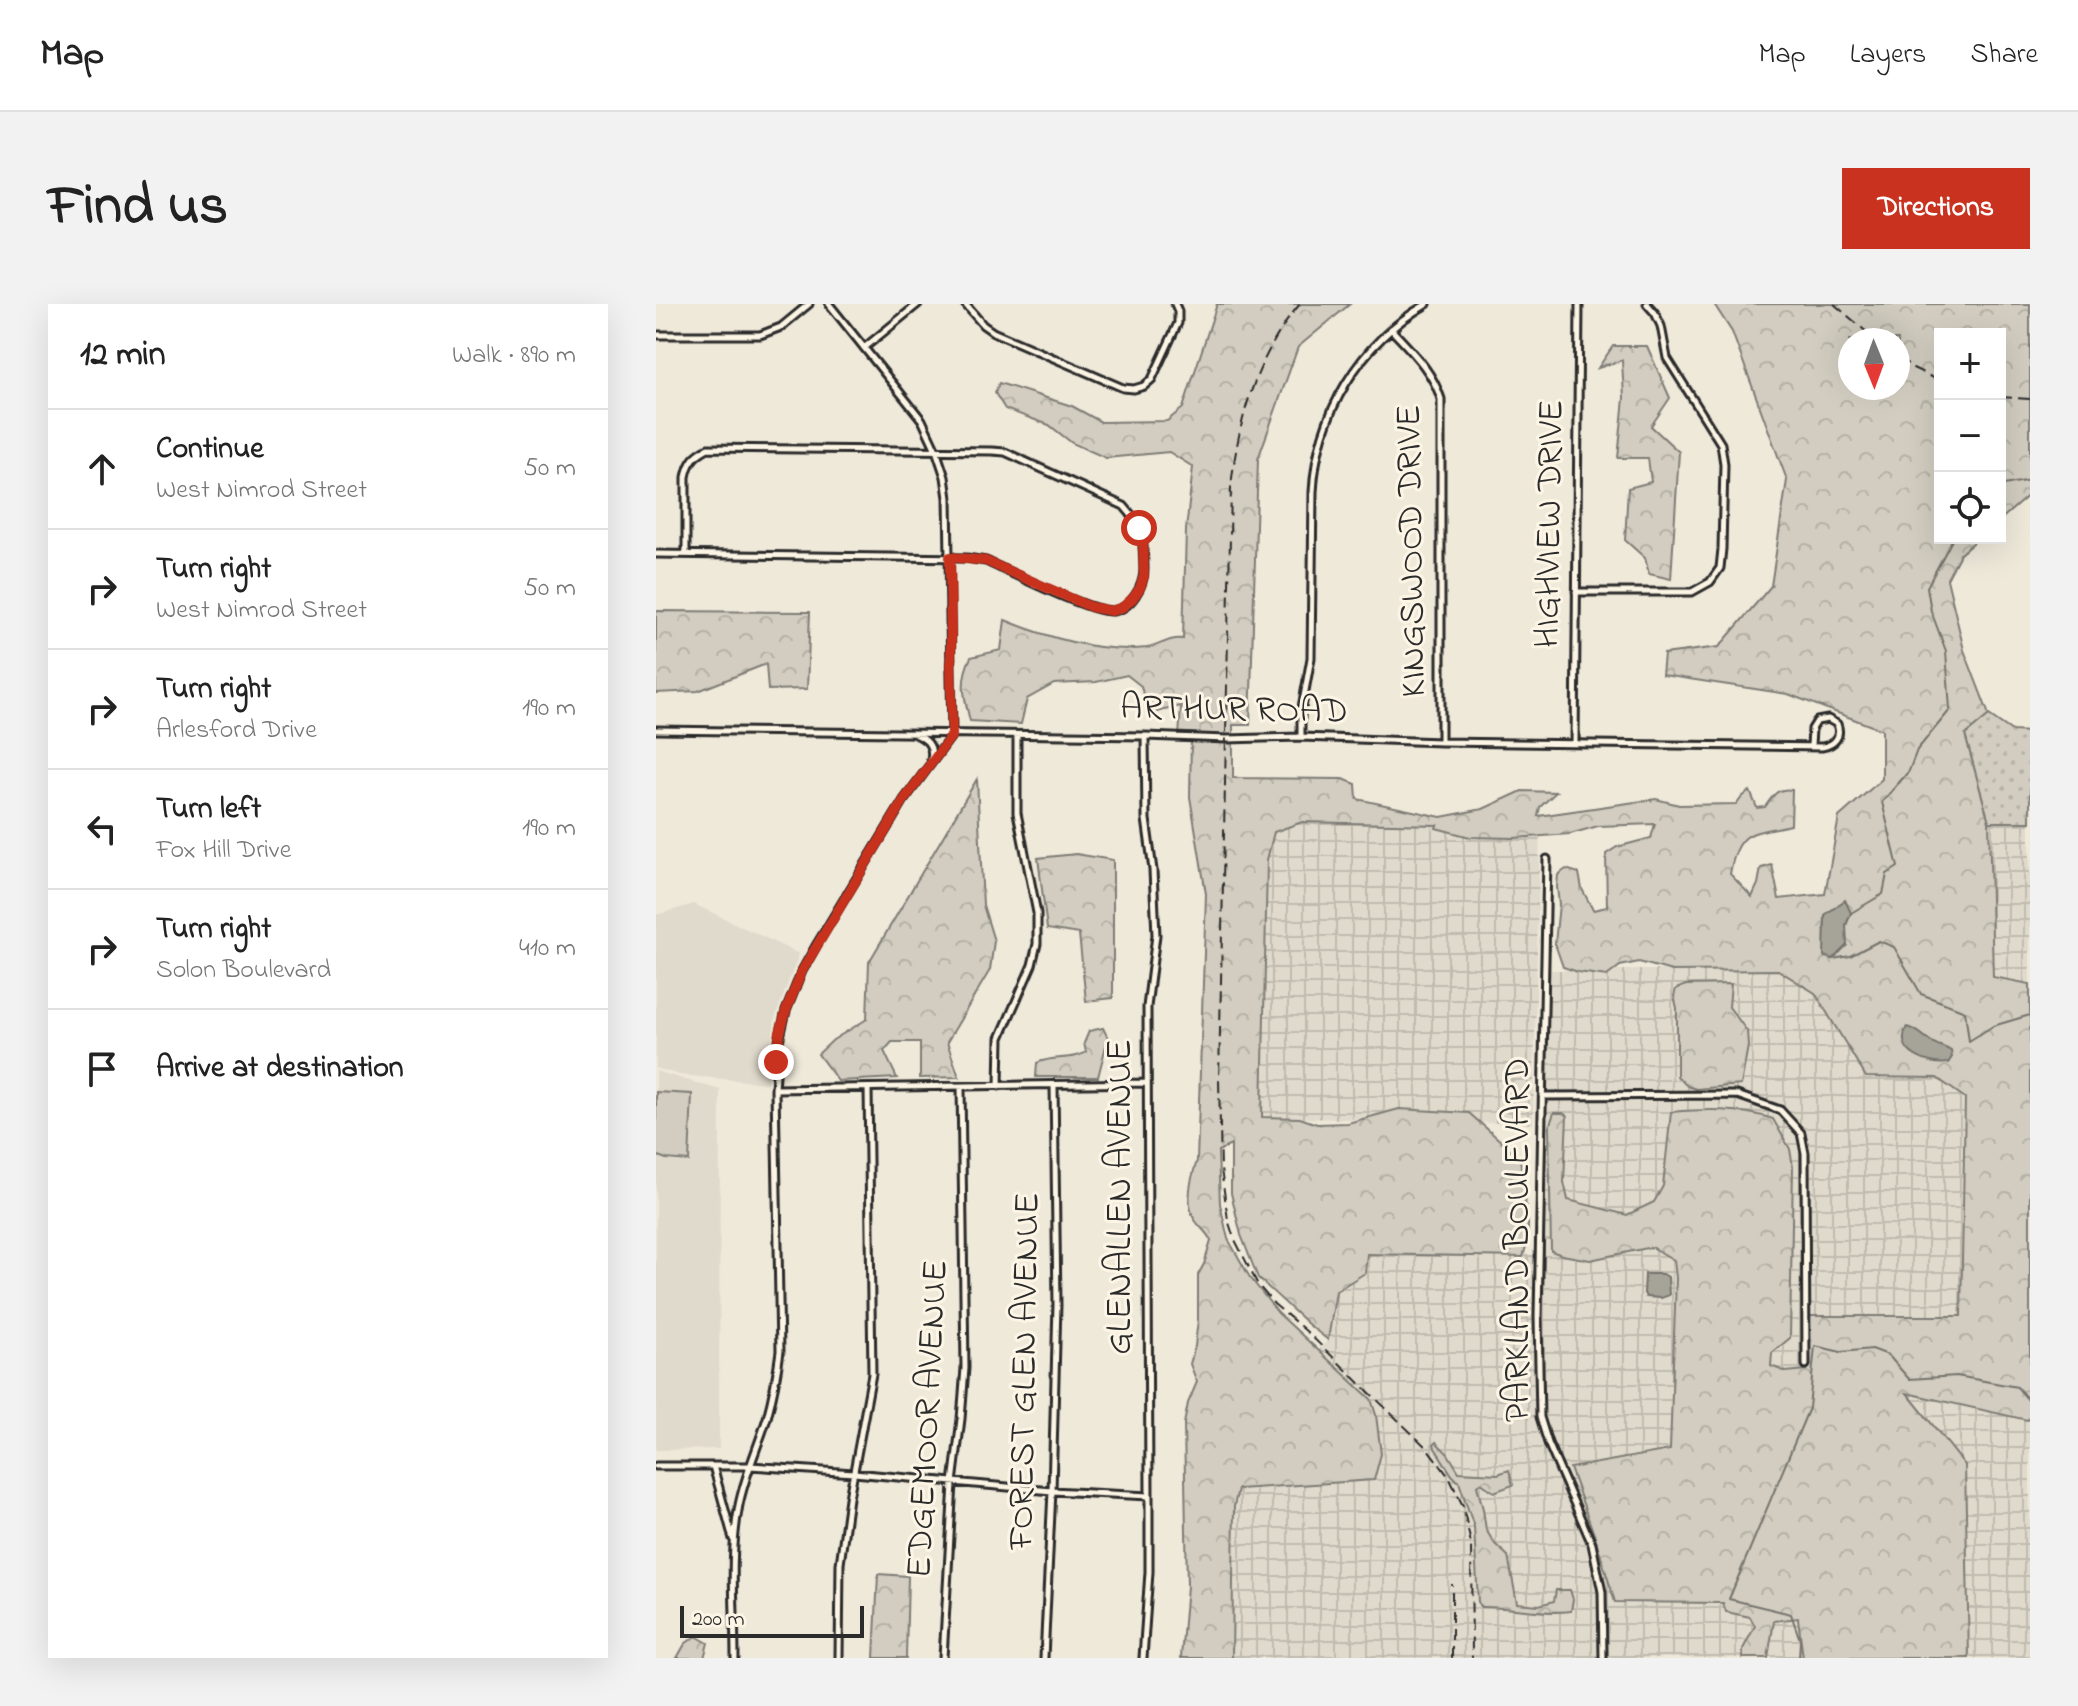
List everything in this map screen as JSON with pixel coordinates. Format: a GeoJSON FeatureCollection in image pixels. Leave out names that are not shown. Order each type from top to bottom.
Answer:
{"type":"FeatureCollection","features":[{"type":"Feature","properties":{"kind":"street"},"geometry":{"type":"LineString","coordinates":[[656,335],[760,335],[781,327],[809,304]]}},
{"type":"Feature","properties":{"kind":"street"},"geometry":{"type":"LineString","coordinates":[[735,1658],[735,1544],[739,1505],[772,1397],[780,1351],[775,1089],[780,1033],[802,971],[904,800],[952,735],[950,557],[945,477],[922,420],[829,304]]}},
{"type":"Feature","properties":{"kind":"street"},"geometry":{"type":"LineString","coordinates":[[864,348],[918,304]]}},
{"type":"Feature","properties":{"kind":"street"},"geometry":{"type":"LineString","coordinates":[[965,304],[993,332],[1123,388],[1134,389],[1152,379],[1178,323],[1175,304]]}},
{"type":"Feature","properties":{"kind":"street"},"geometry":{"type":"LineString","coordinates":[[1301,737],[1301,713],[1311,658],[1314,467],[1320,444],[1339,393],[1364,358],[1391,329],[1427,304]]}},
{"type":"Feature","properties":{"kind":"street","name":"HIGHVIEW DRIVE"},"geometry":{"type":"LineString","coordinates":[[1575,744],[1579,304]]}},
{"type":"Feature","properties":{"kind":"street"},"geometry":{"type":"LineString","coordinates":[[1576,592],[1692,592],[1710,582],[1720,568],[1724,490],[1721,444],[1671,366],[1661,326],[1647,304]]}},
{"type":"Feature","properties":{"kind":"street","name":"KINGSWOOD DRIVE"},"geometry":{"type":"LineString","coordinates":[[1391,329],[1427,368],[1436,382],[1441,399],[1441,742]]}},
{"type":"Feature","properties":{"kind":"street"},"geometry":{"type":"LineString","coordinates":[[656,554],[950,557],[986,561],[1091,607],[1112,611],[1123,607],[1140,588],[1144,576],[1143,538],[1133,516],[1124,506],[1005,452],[708,448],[696,455],[688,465],[686,554]]}},
{"type":"Feature","properties":{"kind":"street"},"geometry":{"type":"LineString","coordinates":[[1828,719],[1837,724],[1839,734],[1835,742],[1811,746],[1812,729],[1817,721],[1828,719]]}},
{"type":"Feature","properties":{"kind":"street","name":"ARTHUR ROAD"},"geometry":{"type":"LineString","coordinates":[[656,730],[1811,746]]}},
{"type":"Feature","properties":{"kind":"street"},"geometry":{"type":"LineString","coordinates":[[911,732],[928,741],[932,756],[929,766]]}},
{"type":"Feature","properties":{"kind":"street"},"geometry":{"type":"LineString","coordinates":[[999,1086],[1000,1038],[1032,965],[1037,944],[1037,913],[1017,813],[1017,735]]}},
{"type":"Feature","properties":{"kind":"street","name":"GLENALLEN AVENUE"},"geometry":{"type":"LineString","coordinates":[[1143,1658],[1149,1572],[1147,1007],[1156,935],[1153,870],[1146,819],[1145,736]]}},
{"type":"Feature","properties":{"kind":"street","name":"PARKLAND BOULEVARD"},"geometry":{"type":"LineString","coordinates":[[1547,859],[1538,1317],[1540,1417],[1548,1443],[1592,1544],[1602,1592],[1603,1658]]}},
{"type":"Feature","properties":{"kind":"street"},"geometry":{"type":"LineString","coordinates":[[775,1089],[1146,1083]]}},
{"type":"Feature","properties":{"kind":"street","name":"FOREST GLEN AVENUE"},"geometry":{"type":"LineString","coordinates":[[1044,1658],[1057,1304],[1054,1085]]}},
{"type":"Feature","properties":{"kind":"street","name":"EDGEMOOR AVENUE"},"geometry":{"type":"LineString","coordinates":[[943,1658],[953,1483],[965,1368],[961,1087]]}},
{"type":"Feature","properties":{"kind":"street"},"geometry":{"type":"LineString","coordinates":[[839,1658],[840,1564],[872,1374],[868,1088]]}},
{"type":"Feature","properties":{"kind":"street"},"geometry":{"type":"LineString","coordinates":[[1543,1096],[1737,1095],[1780,1110],[1801,1133],[1805,1153],[1806,1365]]}},
{"type":"Feature","properties":{"kind":"street"},"geometry":{"type":"LineString","coordinates":[[656,1466],[750,1466],[1149,1496]]}},
{"type":"Feature","properties":{"kind":"street"},"geometry":{"type":"LineString","coordinates":[[713,1466],[735,1544]]}},
{"type":"Feature","properties":{"kind":"shaded area"},"geometry":{"type":"Polygon","coordinates":[[[1268,821],[1540,827],[1533,1124],[1261,1117],[1268,821]]]}},
{"type":"Feature","properties":{"kind":"shaded area"},"geometry":{"type":"Polygon","coordinates":[[[1989,822],[2030,822],[2030,984],[1993,977],[1989,822]]]}},
{"type":"Feature","properties":{"kind":"shaded area"},"geometry":{"type":"Polygon","coordinates":[[[1845,900],[1851,913],[1846,925],[1847,945],[1833,959],[1824,956],[1825,915],[1845,900]]]}},
{"type":"Feature","properties":{"kind":"shaded area"},"geometry":{"type":"Polygon","coordinates":[[[694,904],[799,954],[775,1018],[767,1083],[680,1075],[656,1068],[656,915],[694,904]]]}},
{"type":"Feature","properties":{"kind":"shaded area"},"geometry":{"type":"Polygon","coordinates":[[[1544,970],[1778,970],[1815,993],[1866,1077],[1937,1078],[1965,1098],[1961,1317],[1805,1316],[1906,1392],[2027,1420],[2030,1417],[2030,1658],[1229,1658],[1234,1506],[1238,1489],[1375,1479],[1381,1454],[1371,1399],[1319,1350],[1328,1340],[1336,1291],[1365,1273],[1366,1254],[1539,1255],[1544,970]]]}},
{"type":"Feature","properties":{"kind":"shaded area"},"geometry":{"type":"Polygon","coordinates":[[[1907,1027],[1951,1051],[1952,1057],[1948,1063],[1931,1062],[1915,1056],[1905,1044],[1907,1027]]]}},
{"type":"Feature","properties":{"kind":"shaded area"},"geometry":{"type":"Polygon","coordinates":[[[656,1071],[720,1090],[719,1449],[656,1450],[656,1071]]]}},
{"type":"Feature","properties":{"kind":"shaded area"},"geometry":{"type":"Polygon","coordinates":[[[1645,1274],[1668,1277],[1669,1295],[1646,1297],[1645,1274]]]}},
{"type":"Feature","properties":{"kind":"green space"},"geometry":{"type":"Polygon","coordinates":[[[1217,304],[1350,304],[1298,347],[1258,459],[1250,725],[1233,725],[1233,778],[1343,779],[1356,784],[1357,799],[1441,817],[1483,809],[1522,791],[1556,792],[1540,807],[1538,816],[1656,799],[1679,805],[1737,804],[1750,791],[1757,808],[1765,807],[1779,791],[1787,789],[1792,790],[1791,825],[1749,836],[1737,848],[1730,874],[1752,897],[1761,868],[1772,865],[1779,899],[1825,894],[1839,817],[1882,779],[1882,730],[1788,694],[1662,675],[1664,654],[1719,647],[1771,586],[1787,480],[1732,332],[1714,304],[2030,304],[2030,494],[2006,515],[2006,328],[1934,328],[1934,544],[1972,544],[1960,554],[1947,579],[1964,650],[1989,715],[1965,735],[1989,822],[1993,977],[2030,984],[2030,1417],[2027,1420],[1907,1393],[1965,1465],[1969,1658],[1803,1658],[1798,1618],[1774,1621],[1768,1658],[1743,1658],[1743,1649],[1755,1626],[1750,1617],[1726,1612],[1723,1603],[1615,1602],[1570,1468],[1670,1450],[1674,1260],[1652,1247],[1590,1260],[1551,1251],[1549,1127],[1554,1113],[1567,1116],[1564,1182],[1568,1200],[1627,1215],[1654,1202],[1663,1186],[1671,1112],[1722,1110],[1773,1119],[1790,1149],[1793,1167],[1790,1338],[1772,1353],[1771,1366],[1786,1372],[1806,1370],[1805,1316],[1961,1316],[1965,1098],[1937,1078],[1866,1077],[1815,993],[1778,970],[1672,971],[1639,962],[1620,966],[1607,976],[1563,967],[1555,944],[1558,875],[1566,869],[1579,873],[1582,889],[1593,910],[1607,907],[1606,854],[1617,847],[1651,838],[1655,824],[1598,826],[1570,834],[1514,838],[1470,837],[1436,828],[1437,825],[1302,822],[1274,832],[1267,860],[1262,1117],[1300,1118],[1317,1124],[1348,1123],[1399,1109],[1469,1113],[1520,1158],[1528,1239],[1523,1257],[1367,1254],[1365,1273],[1336,1291],[1328,1340],[1258,1278],[1241,1235],[1231,1193],[1231,1145],[1218,1151],[1220,1204],[1228,1239],[1249,1276],[1278,1313],[1371,1399],[1381,1454],[1374,1480],[1238,1489],[1234,1506],[1232,1658],[1181,1658],[1187,1586],[1184,1424],[1197,1382],[1190,1364],[1198,1319],[1198,1275],[1211,1241],[1192,1214],[1190,1199],[1197,1161],[1206,894],[1190,797],[1191,738],[1179,737],[1181,706],[1148,714],[1141,686],[1127,675],[1096,682],[1054,684],[1027,699],[1021,724],[970,721],[964,689],[971,657],[1001,650],[1005,620],[1057,638],[1111,648],[1147,648],[1173,639],[1183,639],[1186,530],[1193,467],[1169,452],[1106,458],[1072,443],[1049,425],[1005,409],[995,393],[999,383],[1072,406],[1101,422],[1167,421],[1183,408],[1217,304]],[[1851,913],[1825,915],[1825,956],[1851,913]]]}},
{"type":"Feature","properties":{"kind":"green space"},"geometry":{"type":"Polygon","coordinates":[[[1613,346],[1647,346],[1670,398],[1651,426],[1679,452],[1671,579],[1649,574],[1645,558],[1625,540],[1628,488],[1651,482],[1648,458],[1618,458],[1624,398],[1622,360],[1598,368],[1613,346]]]}},
{"type":"Feature","properties":{"kind":"green space"},"geometry":{"type":"Polygon","coordinates":[[[656,611],[810,612],[807,689],[768,690],[766,664],[698,691],[656,693],[656,611]]]}},
{"type":"Feature","properties":{"kind":"green space"},"geometry":{"type":"Polygon","coordinates":[[[1989,715],[2012,731],[2030,732],[2030,822],[1989,822],[1965,735],[1989,715]]]}},
{"type":"Feature","properties":{"kind":"green space"},"geometry":{"type":"Polygon","coordinates":[[[977,779],[983,905],[994,941],[990,970],[947,1042],[959,1077],[920,1078],[920,1042],[892,1042],[884,1051],[897,1078],[838,1081],[818,1054],[833,1040],[867,1019],[869,962],[977,779]]]}},
{"type":"Feature","properties":{"kind":"green space"},"geometry":{"type":"Polygon","coordinates":[[[1076,854],[1113,860],[1113,998],[1086,1001],[1079,934],[1047,929],[1038,858],[1076,854]]]}},
{"type":"Feature","properties":{"kind":"green space"},"geometry":{"type":"Polygon","coordinates":[[[1731,984],[1729,1007],[1747,1031],[1748,1046],[1741,1085],[1696,1089],[1687,1086],[1677,1076],[1676,989],[1686,985],[1731,984]]]}},
{"type":"Feature","properties":{"kind":"green space"},"geometry":{"type":"Polygon","coordinates":[[[1103,1028],[1108,1038],[1098,1077],[1036,1077],[1037,1063],[1086,1052],[1084,1043],[1089,1031],[1103,1028]]]}},
{"type":"Feature","properties":{"kind":"green space"},"geometry":{"type":"Polygon","coordinates":[[[656,1092],[692,1094],[689,1161],[656,1155],[656,1092]]]}},
{"type":"Feature","properties":{"kind":"green space"},"geometry":{"type":"Polygon","coordinates":[[[1436,1442],[1459,1472],[1498,1474],[1509,1470],[1513,1485],[1494,1492],[1481,1483],[1477,1486],[1486,1530],[1508,1556],[1517,1603],[1539,1605],[1554,1601],[1556,1590],[1570,1590],[1573,1599],[1571,1611],[1481,1607],[1478,1602],[1474,1527],[1459,1482],[1435,1448],[1436,1442]]]}},
{"type":"Feature","properties":{"kind":"green space"},"geometry":{"type":"Polygon","coordinates":[[[878,1574],[908,1576],[906,1658],[874,1658],[878,1574]]]}},
{"type":"Feature","properties":{"kind":"green space"},"geometry":{"type":"Polygon","coordinates":[[[696,1636],[708,1643],[704,1658],[677,1658],[685,1644],[696,1636]]]}},
{"type":"Feature","properties":{"kind":"waterway"},"geometry":{"type":"LineString","coordinates":[[2006,485],[2030,480]]}},
{"type":"Feature","properties":{"kind":"waterway"},"geometry":{"type":"LineString","coordinates":[[1851,913],[1883,894],[1887,874],[1898,867],[1882,802],[1909,771],[1917,750],[1950,710],[1946,651],[1931,611],[1927,587],[1950,544]]}},
{"type":"Feature","properties":{"kind":"waterway"},"geometry":{"type":"LineString","coordinates":[[1833,959],[1850,956],[1879,941],[1894,947],[1921,994],[1965,1011],[1969,1041],[1993,1026],[2030,1015]]}},
{"type":"Feature","properties":{"kind":"waterway"},"geometry":{"type":"LineString","coordinates":[[1799,1658],[1800,1640],[1791,1614],[1729,1599],[1809,1408],[1815,1346],[1841,1352],[1872,1349],[1888,1355],[1909,1379],[1957,1376],[2017,1387],[2030,1400]]}},
{"type":"Feature","properties":{"kind":"railway"},"geometry":{"type":"LineString","coordinates":[[1300,304],[1272,345],[1252,390],[1244,414],[1231,487],[1219,1080],[1221,1169],[1228,1220],[1258,1285],[1274,1304],[1428,1449],[1449,1477],[1463,1506],[1471,1544],[1472,1658]]}},
{"type":"Feature","properties":{"kind":"railway"},"geometry":{"type":"LineString","coordinates":[[1834,304],[1862,328]]}},
{"type":"Feature","properties":{"kind":"railway"},"geometry":{"type":"LineString","coordinates":[[1910,366],[1934,378]]}},
{"type":"Feature","properties":{"kind":"railway"},"geometry":{"type":"LineString","coordinates":[[2006,397],[2030,399]]}},
{"type":"Feature","properties":{"kind":"railway"},"geometry":{"type":"LineString","coordinates":[[1452,1584],[1452,1658]]}},
{"type":"Feature","properties":{"kind":"route"},"geometry":{"type":"LineString","coordinates":[[776,1062],[786,1011],[802,971],[904,800],[952,735],[950,557],[986,561],[1091,607],[1112,611],[1133,598],[1144,576],[1143,538],[1139,528]]}}]}
